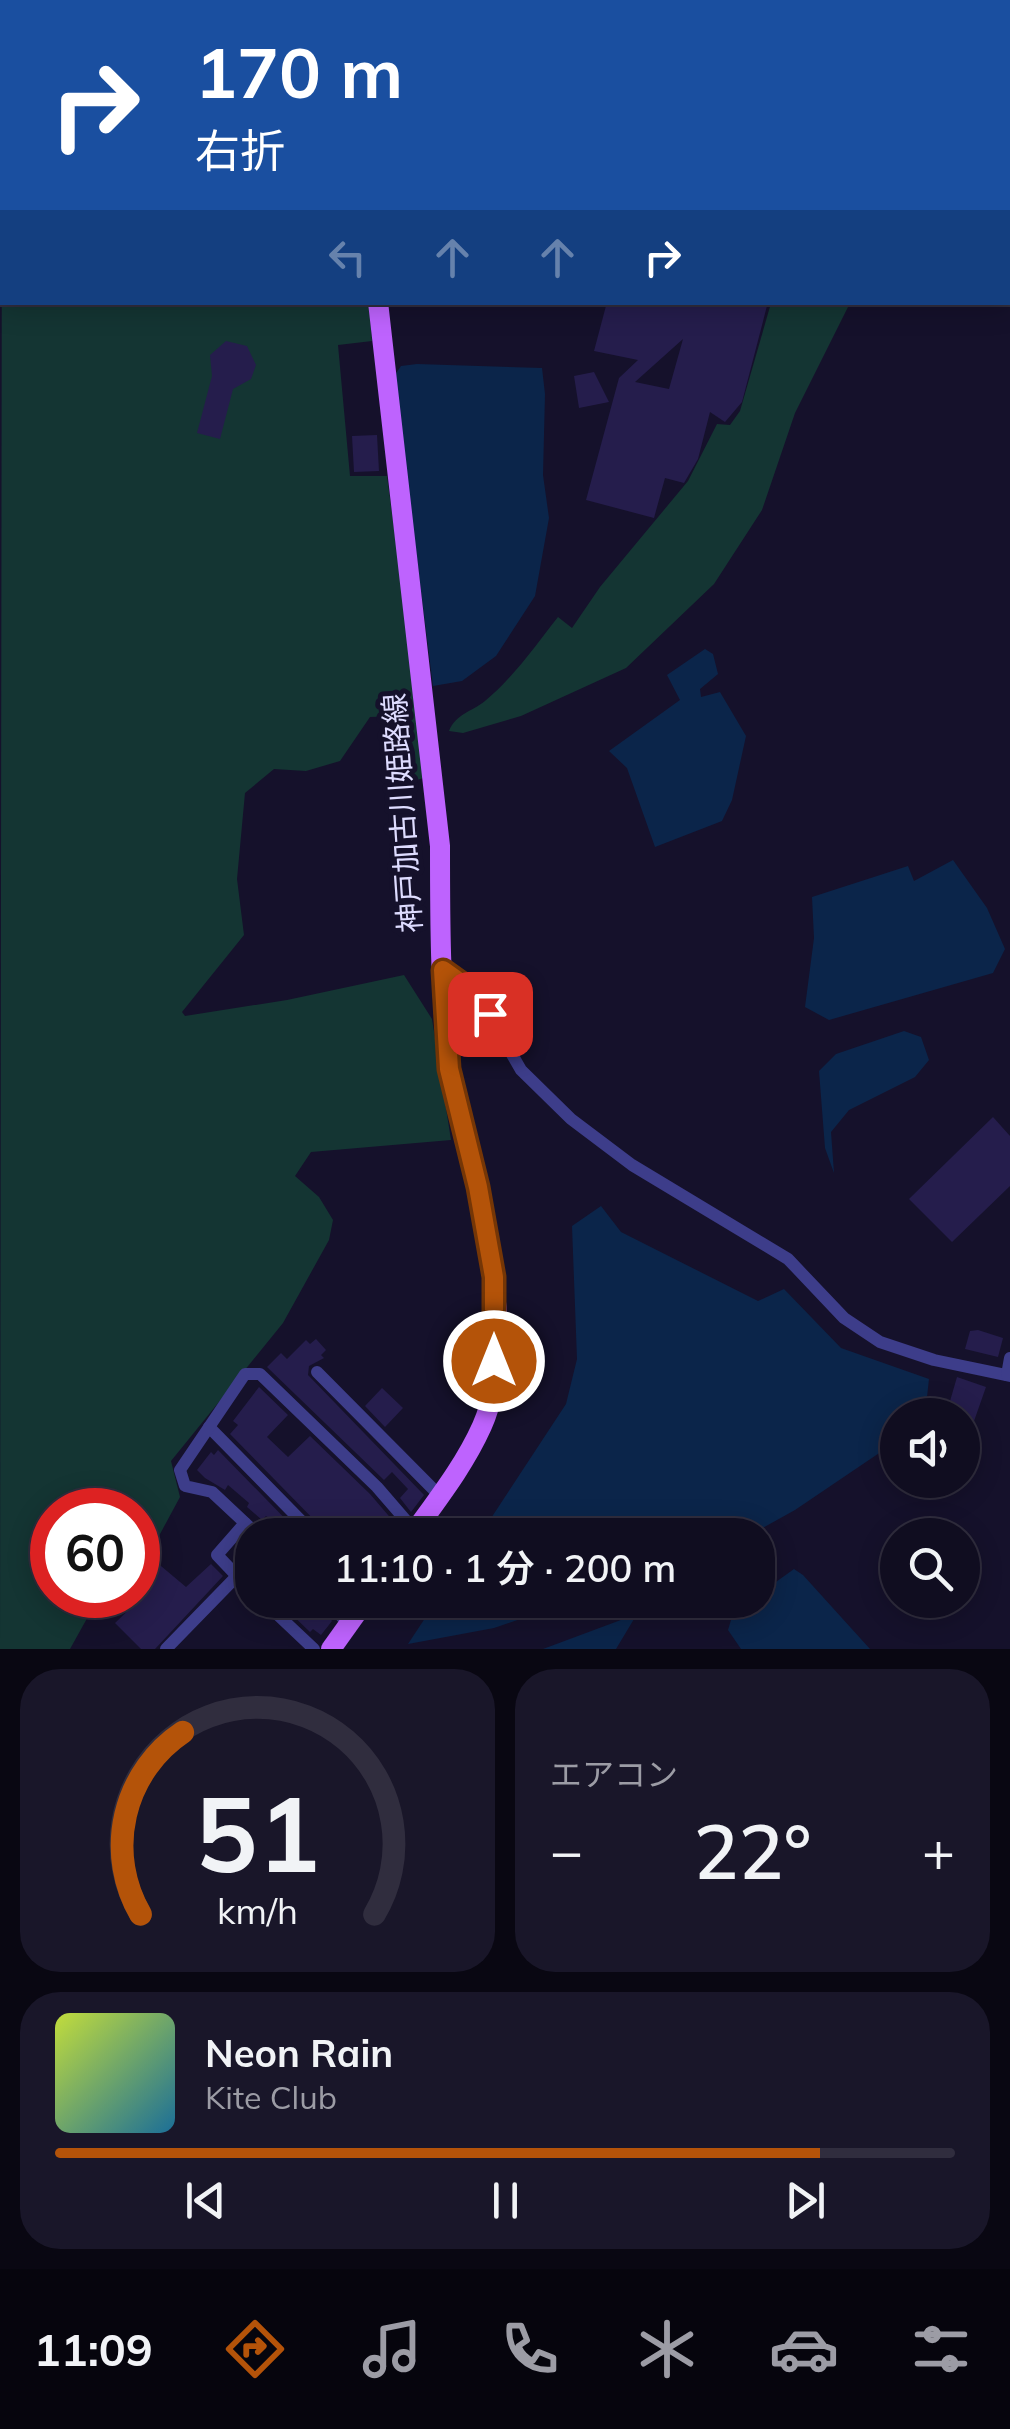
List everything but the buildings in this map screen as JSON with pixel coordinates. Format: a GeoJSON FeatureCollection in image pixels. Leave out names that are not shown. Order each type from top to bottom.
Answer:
{"type":"FeatureCollection","features":[{"type":"Feature","properties":{"kind":"main road","name":"神戸加古川姫路線"},"geometry":{"type":"LineString","coordinates":[[378,305],[440,846],[449,1069],[478,1187],[494,1277],[493,1385],[483,1423],[458,1472],[425,1518]]}},
{"type":"Feature","properties":{"kind":"main road"},"geometry":{"type":"LineString","coordinates":[[331,1649],[354,1618]]}},
{"type":"Feature","properties":{"kind":"street"},"geometry":{"type":"LineString","coordinates":[[443,970],[478,995],[521,1070],[570,1119],[632,1165],[788,1259],[844,1318],[880,1342],[934,1360],[1008,1375],[1010,1358]]}},
{"type":"Feature","properties":{"kind":"street"},"geometry":{"type":"LineString","coordinates":[[317,1372],[440,1496]]}},
{"type":"Feature","properties":{"kind":"street"},"geometry":{"type":"LineString","coordinates":[[239,1518],[212,1492],[186,1486],[180,1470],[245,1374],[260,1374],[377,1488],[402,1518]]}},
{"type":"Feature","properties":{"kind":"street"},"geometry":{"type":"LineString","coordinates":[[208,1427],[298,1518]]}},
{"type":"Feature","properties":{"kind":"street"},"geometry":{"type":"LineString","coordinates":[[235,1535],[217,1555],[235,1574]]}},
{"type":"Feature","properties":{"kind":"street"},"geometry":{"type":"LineString","coordinates":[[170,1647],[235,1578]]}},
{"type":"Feature","properties":{"kind":"street"},"geometry":{"type":"LineString","coordinates":[[281,1618],[314,1649]]}},
{"type":"Feature","properties":{"kind":"street"},"geometry":{"type":"LineString","coordinates":[[343,1618],[349,1625]]}},
{"type":"Feature","properties":{"kind":"green space"},"geometry":{"type":"Polygon","coordinates":[[[2,305],[369,305],[372,341],[338,345],[350,476],[387,476],[427,777],[413,781],[400,716],[370,717],[340,761],[306,771],[274,769],[245,793],[237,879],[244,935],[182,1012],[185,1016],[287,1000],[404,975],[432,1019],[451,1140],[311,1152],[295,1176],[319,1197],[333,1220],[329,1240],[283,1323],[171,1461],[180,1497],[160,1534],[160,1488],[30,1488],[30,1618],[87,1618],[70,1649],[0,1649],[2,305]]]}},
{"type":"Feature","properties":{"kind":"green space"},"geometry":{"type":"Polygon","coordinates":[[[770,305],[849,305],[795,413],[762,510],[714,584],[626,668],[521,716],[463,733],[449,731],[460,717],[505,682],[558,617],[572,628],[600,587],[688,481],[717,424],[730,425],[740,411],[770,305]]]}},
{"type":"Feature","properties":{"kind":"water"},"geometry":{"type":"Polygon","coordinates":[[[401,366],[542,368],[545,394],[543,475],[549,518],[535,596],[496,656],[462,681],[433,686],[394,376],[401,366]]]}},
{"type":"Feature","properties":{"kind":"water"},"geometry":{"type":"Polygon","coordinates":[[[705,649],[713,654],[718,674],[700,689],[701,697],[720,692],[746,736],[732,800],[722,821],[655,847],[627,768],[609,751],[680,700],[667,675],[705,649]]]}},
{"type":"Feature","properties":{"kind":"water"},"geometry":{"type":"Polygon","coordinates":[[[953,860],[987,908],[1005,949],[993,973],[829,1020],[805,1007],[814,938],[812,897],[908,866],[914,881],[953,860]]]}},
{"type":"Feature","properties":{"kind":"water"},"geometry":{"type":"Polygon","coordinates":[[[904,1031],[921,1037],[929,1060],[915,1077],[849,1110],[831,1132],[834,1173],[825,1148],[819,1071],[836,1054],[904,1031]]]}},
{"type":"Feature","properties":{"kind":"water"},"geometry":{"type":"Polygon","coordinates":[[[601,1206],[621,1232],[758,1301],[784,1289],[841,1348],[929,1379],[927,1398],[880,1398],[880,1452],[775,1521],[775,1518],[491,1518],[566,1404],[577,1359],[572,1226],[601,1206]]]}},
{"type":"Feature","properties":{"kind":"water"},"geometry":{"type":"Polygon","coordinates":[[[794,1569],[803,1575],[870,1649],[741,1649],[728,1630],[732,1618],[775,1618],[775,1583],[794,1569]]]}},
{"type":"Feature","properties":{"kind":"water"},"geometry":{"type":"Polygon","coordinates":[[[425,1618],[523,1618],[494,1628],[408,1644],[425,1618]]]}},
{"type":"Feature","properties":{"kind":"water"},"geometry":{"type":"Polygon","coordinates":[[[626,1618],[635,1618],[616,1649],[543,1649],[626,1618]]]}},
{"type":"Feature","properties":{"kind":"route"},"geometry":{"type":"LineString","coordinates":[[490,1014],[478,995],[443,970],[449,1069],[478,1187],[494,1277],[494,1361]]}}]}
